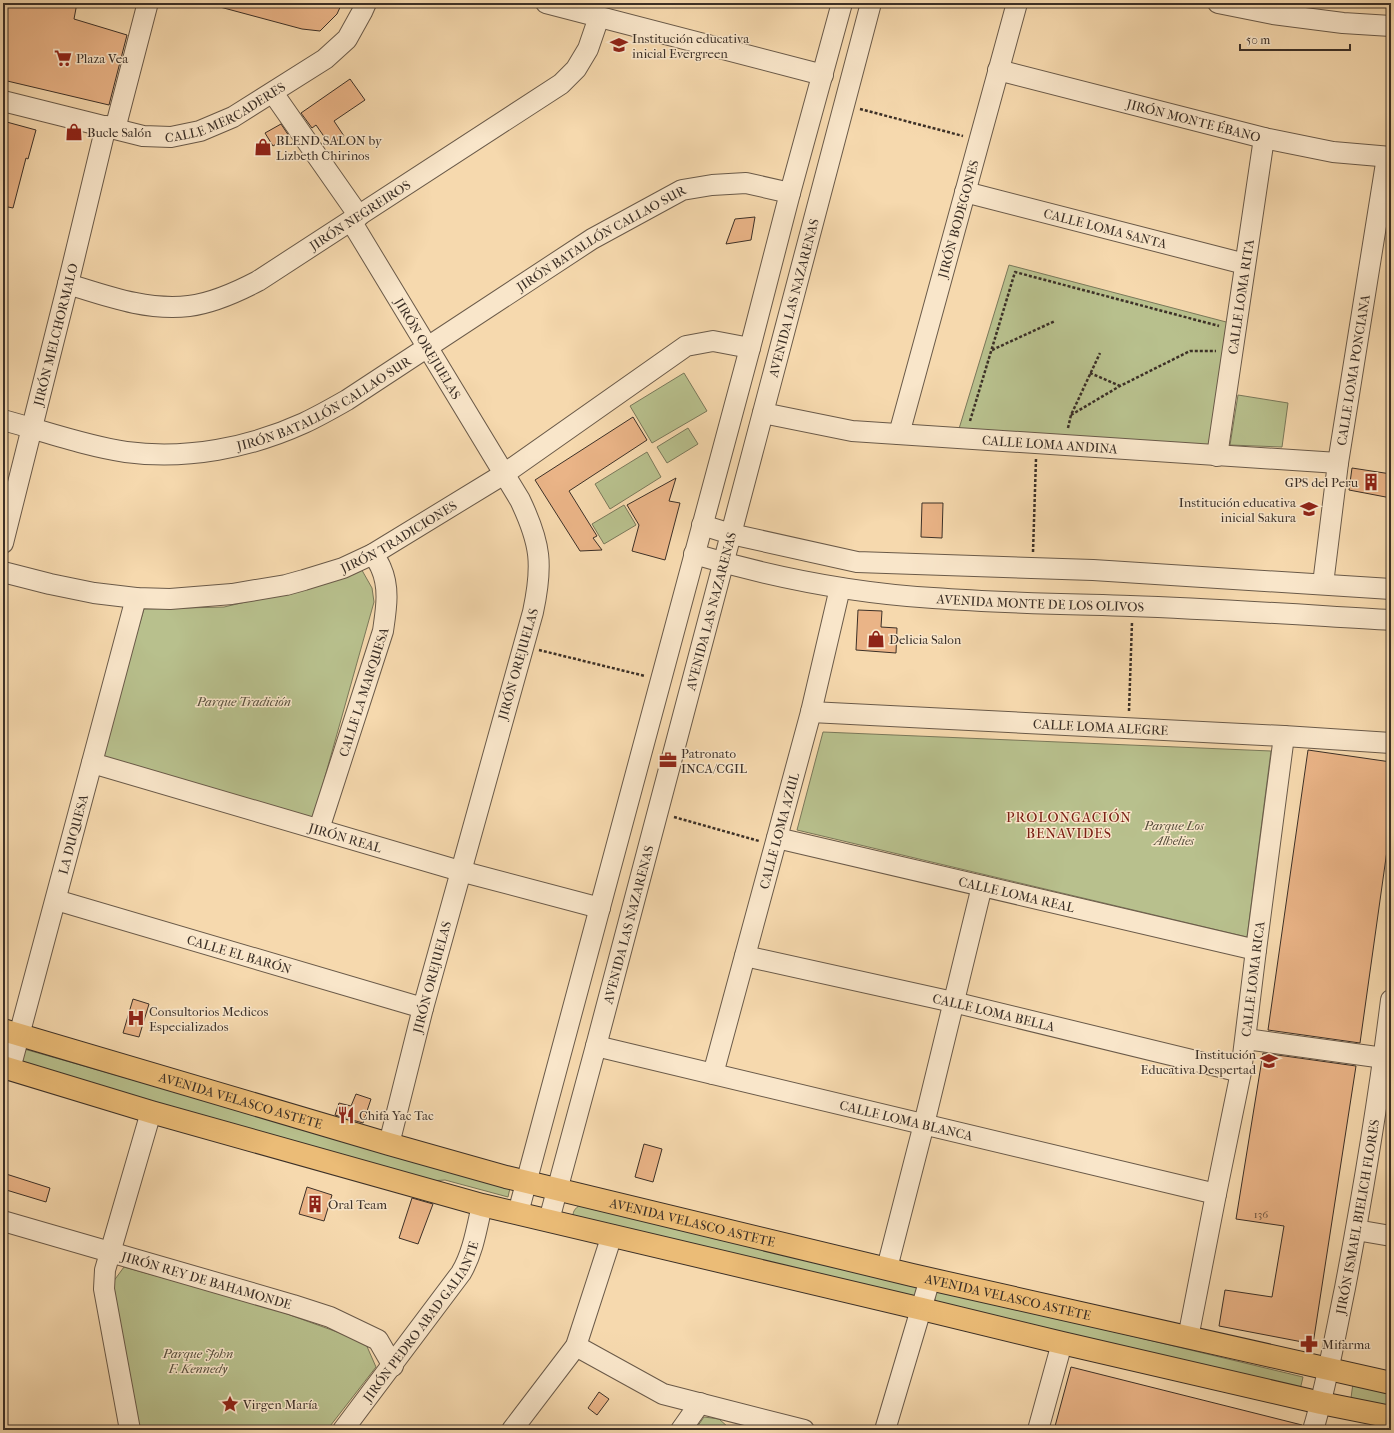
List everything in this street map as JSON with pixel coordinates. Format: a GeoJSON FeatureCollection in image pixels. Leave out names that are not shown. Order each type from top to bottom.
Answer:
{"type":"FeatureCollection","features":[{"type":"Feature","properties":{"kind":"main road","name":"AVENIDA VELASCO ASTETE"},"geometry":{"type":"LineString","coordinates":[[11,1032],[388,1144],[557,1190],[930,1279],[1391,1383]]}},
{"type":"Feature","properties":{"kind":"main road"},"geometry":{"type":"LineString","coordinates":[[7,1068],[151,1112],[482,1205],[1062,1343],[1321,1403],[1391,1417]]}},
{"type":"Feature","properties":{"kind":"street","name":"CALLE MERCADERES"},"geometry":{"type":"LineString","coordinates":[[3,101],[142,136],[171,137],[200,131],[233,117],[325,60],[347,39],[366,3]]}},
{"type":"Feature","properties":{"kind":"street"},"geometry":{"type":"LineString","coordinates":[[546,3],[823,75]]}},
{"type":"Feature","properties":{"kind":"street"},"geometry":{"type":"LineString","coordinates":[[518,1213],[842,3]]}},
{"type":"Feature","properties":{"kind":"street","name":"AVENIDA LAS NAZARENAS"},"geometry":{"type":"LineString","coordinates":[[549,1220],[871,3]]}},
{"type":"Feature","properties":{"kind":"street","name":"JIRÓN BODEGONES"},"geometry":{"type":"LineString","coordinates":[[899,434],[1017,3]]}},
{"type":"Feature","properties":{"kind":"street"},"geometry":{"type":"LineString","coordinates":[[1218,3],[1273,14],[1343,23],[1391,26]]}},
{"type":"Feature","properties":{"kind":"street","name":"JIRÓN MELCHORMALO"},"geometry":{"type":"LineString","coordinates":[[3,543],[68,284],[110,128],[147,6]]}},
{"type":"Feature","properties":{"kind":"street","name":"JIRÓN NEGREIROS"},"geometry":{"type":"LineString","coordinates":[[68,284],[125,302],[163,307],[189,306],[212,300],[245,288],[561,84],[576,69],[588,49],[599,17]]}},
{"type":"Feature","properties":{"kind":"street","name":"JIRÓN MONTE ÉBANO"},"geometry":{"type":"LineString","coordinates":[[998,70],[1264,138],[1333,152],[1389,157]]}},
{"type":"Feature","properties":{"kind":"street","name":"JIRÓN OREJUELAS"},"geometry":{"type":"LineString","coordinates":[[273,93],[355,218],[427,346],[520,500],[531,524],[537,544],[540,565],[538,588],[533,612],[460,871],[388,1144]]}},
{"type":"Feature","properties":{"kind":"street","name":"CALLE LOMA RITA"},"geometry":{"type":"LineString","coordinates":[[1217,456],[1264,138]]}},
{"type":"Feature","properties":{"kind":"street","name":"CALLE LOMA PONCIANA"},"geometry":{"type":"LineString","coordinates":[[1323,584],[1338,463],[1389,157]]}},
{"type":"Feature","properties":{"kind":"street","name":"JIRÓN BATALLÓN CALLAO SUR"},"geometry":{"type":"LineString","coordinates":[[3,420],[102,447],[127,452],[188,454],[223,449],[260,440],[304,423],[347,400],[592,239],[682,190],[712,185],[746,183],[790,193]]}},
{"type":"Feature","properties":{"kind":"street","name":"CALLE LOMA SANTA"},"geometry":{"type":"LineString","coordinates":[[965,192],[1245,264]]}},
{"type":"Feature","properties":{"kind":"street","name":"JIRÓN TRADICIONES"},"geometry":{"type":"LineString","coordinates":[[3,572],[50,584],[136,598],[170,599],[232,594],[286,585],[304,580],[342,568],[373,554],[504,474],[686,346],[713,342],[750,348]]}},
{"type":"Feature","properties":{"kind":"street","name":"CALLE LOMA ANDINA"},"geometry":{"type":"LineString","coordinates":[[763,413],[852,431],[1338,463]]}},
{"type":"Feature","properties":{"kind":"street"},"geometry":{"type":"LineString","coordinates":[[702,525],[731,534],[857,562],[1101,571],[1391,589]]}},
{"type":"Feature","properties":{"kind":"street","name":"CALLE LA MARQUESA"},"geometry":{"type":"LineString","coordinates":[[319,829],[383,631],[387,607],[386,586],[381,568],[373,554]]}},
{"type":"Feature","properties":{"kind":"street","name":"AVENIDA MONTE DE LOS OLIVOS"},"geometry":{"type":"LineString","coordinates":[[694,554],[782,577],[840,588],[932,598],[1133,606],[1391,620]]}},
{"type":"Feature","properties":{"kind":"street","name":"CALLE LOMA AZUL"},"geometry":{"type":"LineString","coordinates":[[713,1074],[811,712],[840,588]]}},
{"type":"Feature","properties":{"kind":"street","name":"LA DUQUESA"},"geometry":{"type":"LineString","coordinates":[[7,1068],[11,1032],[56,900],[136,598]]}},
{"type":"Feature","properties":{"kind":"street","name":"CALLE LOMA ALEGRE"},"geometry":{"type":"LineString","coordinates":[[811,712],[1284,736],[1391,743]]}},
{"type":"Feature","properties":{"kind":"street","name":"CALLE LOMA RICA"},"geometry":{"type":"LineString","coordinates":[[1188,1338],[1216,1194],[1242,1072],[1256,950],[1284,736]]}},
{"type":"Feature","properties":{"kind":"street","name":"JIRÓN REAL"},"geometry":{"type":"LineString","coordinates":[[92,763],[460,871],[600,908]]}},
{"type":"Feature","properties":{"kind":"street","name":"CALLE LOMA REAL"},"geometry":{"type":"LineString","coordinates":[[776,842],[982,886],[1256,950]]}},
{"type":"Feature","properties":{"kind":"street"},"geometry":{"type":"LineString","coordinates":[[887,1268],[982,886]]}},
{"type":"Feature","properties":{"kind":"street","name":"CALLE EL BARÓN"},"geometry":{"type":"LineString","coordinates":[[56,900],[423,1008]]}},
{"type":"Feature","properties":{"kind":"street","name":"CALLE LOMA BELLA"},"geometry":{"type":"LineString","coordinates":[[745,956],[953,1002],[1242,1072]]}},
{"type":"Feature","properties":{"kind":"street","name":"JIRÓN ISMAEL BIELICH FLORES"},"geometry":{"type":"LineString","coordinates":[[1313,1430],[1329,1370],[1356,1230],[1384,1058],[1391,1000]]}},
{"type":"Feature","properties":{"kind":"street"},"geometry":{"type":"LineString","coordinates":[[1246,1039],[1384,1058]]}},
{"type":"Feature","properties":{"kind":"street","name":"CALLE LOMA BLANCA"},"geometry":{"type":"LineString","coordinates":[[596,1046],[1216,1194]]}},
{"type":"Feature","properties":{"kind":"street"},"geometry":{"type":"LineString","coordinates":[[130,1430],[104,1289],[105,1270],[151,1112]]}},
{"type":"Feature","properties":{"kind":"street","name":"JIRÓN PEDRO ABAD GALIANTE"},"geometry":{"type":"LineString","coordinates":[[344,1430],[393,1366],[466,1265],[482,1205]]}},
{"type":"Feature","properties":{"kind":"street","name":"JIRÓN REY DE BAHAMONDE"},"geometry":{"type":"LineString","coordinates":[[3,1221],[330,1317],[378,1340],[393,1366]]}},
{"type":"Feature","properties":{"kind":"street"},"geometry":{"type":"LineString","coordinates":[[1356,1230],[1391,1236]]}},
{"type":"Feature","properties":{"kind":"street"},"geometry":{"type":"LineString","coordinates":[[512,1430],[576,1346],[612,1235]]}},
{"type":"Feature","properties":{"kind":"street"},"geometry":{"type":"LineString","coordinates":[[885,1430],[930,1279]]}},
{"type":"Feature","properties":{"kind":"street"},"geometry":{"type":"LineString","coordinates":[[1038,1430],[1062,1343]]}},
{"type":"Feature","properties":{"kind":"street"},"geometry":{"type":"LineString","coordinates":[[576,1346],[663,1394],[700,1403],[736,1422],[804,1430]]}},
{"type":"Feature","properties":{"kind":"street"},"geometry":{"type":"LineString","coordinates":[[681,1430],[700,1403]]}},
{"type":"Feature","properties":{"kind":"path"},"geometry":{"type":"LineString","coordinates":[[215,3],[221,4]]}},
{"type":"Feature","properties":{"kind":"path"},"geometry":{"type":"LineString","coordinates":[[844,104],[979,140]]}},
{"type":"Feature","properties":{"kind":"path"},"geometry":{"type":"LineString","coordinates":[[969,425],[1016,272],[1235,330]]}},
{"type":"Feature","properties":{"kind":"path"},"geometry":{"type":"LineString","coordinates":[[992,350],[1055,321]]}},
{"type":"Feature","properties":{"kind":"path"},"geometry":{"type":"LineString","coordinates":[[1070,415],[1120,386],[1190,351],[1232,350]]}},
{"type":"Feature","properties":{"kind":"path"},"geometry":{"type":"LineString","coordinates":[[1068,430],[1070,415],[1100,353]]}},
{"type":"Feature","properties":{"kind":"path"},"geometry":{"type":"LineString","coordinates":[[1090,373],[1120,386]]}},
{"type":"Feature","properties":{"kind":"path"},"geometry":{"type":"LineString","coordinates":[[1032,568],[1037,444]]}},
{"type":"Feature","properties":{"kind":"path"},"geometry":{"type":"LineString","coordinates":[[1128,728],[1133,606]]}},
{"type":"Feature","properties":{"kind":"path"},"geometry":{"type":"LineString","coordinates":[[523,646],[661,680]]}},
{"type":"Feature","properties":{"kind":"path"},"geometry":{"type":"LineString","coordinates":[[658,812],[776,842]]}},
{"type":"Feature","properties":{"kind":"green space"},"geometry":{"type":"Polygon","coordinates":[[[1009,265],[1230,323],[1211,449],[958,432],[1009,265]]]}},
{"type":"Feature","properties":{"kind":"green space"},"geometry":{"type":"Polygon","coordinates":[[[684,373],[707,411],[652,443],[630,406],[684,373]]]}},
{"type":"Feature","properties":{"kind":"green space"},"geometry":{"type":"Polygon","coordinates":[[[1238,395],[1288,403],[1282,447],[1230,445],[1238,395]]]}},
{"type":"Feature","properties":{"kind":"green space"},"geometry":{"type":"Polygon","coordinates":[[[688,428],[698,444],[667,463],[657,447],[688,428]]]}},
{"type":"Feature","properties":{"kind":"green space"},"geometry":{"type":"Polygon","coordinates":[[[647,452],[661,477],[610,509],[595,484],[647,452]]]}},
{"type":"Feature","properties":{"kind":"green space"},"geometry":{"type":"Polygon","coordinates":[[[624,505],[636,525],[604,544],[592,524],[624,505]]]}},
{"type":"Feature","properties":{"kind":"green space","name":"Parque Tradición"},"geometry":{"type":"Polygon","coordinates":[[[359,565],[372,588],[374,602],[312,823],[99,760],[144,609],[224,607],[263,598],[359,565]]]}},
{"type":"Feature","properties":{"kind":"green space","name":"Parque Los Alhelies"},"geometry":{"type":"Polygon","coordinates":[[[823,732],[1271,751],[1247,937],[797,830],[823,732]]]}},
{"type":"Feature","properties":{"kind":"green space"},"geometry":{"type":"Polygon","coordinates":[[[24,1049],[507,1186],[510,1188],[508,1197],[445,1180],[430,1181],[21,1067],[24,1049]]]}},
{"type":"Feature","properties":{"kind":"green space"},"geometry":{"type":"Polygon","coordinates":[[[583,1203],[918,1285],[919,1288],[914,1297],[573,1218],[574,1211],[583,1203]]]}},
{"type":"Feature","properties":{"kind":"green space","name":"Parque John F. Kennedy"},"geometry":{"type":"Polygon","coordinates":[[[124,1267],[265,1306],[365,1342],[376,1367],[327,1430],[138,1430],[113,1282],[124,1267]]]}},
{"type":"Feature","properties":{"kind":"green space"},"geometry":{"type":"Polygon","coordinates":[[[940,1290],[1303,1377],[1300,1390],[939,1307],[935,1301],[935,1294],[940,1290]]]}},
{"type":"Feature","properties":{"kind":"green space"},"geometry":{"type":"Polygon","coordinates":[[[1353,1383],[1391,1391],[1391,1407],[1351,1398],[1353,1383]]]}},
{"type":"Feature","properties":{"kind":"green space"},"geometry":{"type":"Polygon","coordinates":[[[704,1417],[719,1419],[728,1427],[727,1430],[695,1430],[704,1417]]]}},
{"type":"Feature","properties":{"kind":"building","name":"Plaza Vea"},"geometry":{"type":"Polygon","coordinates":[[[3,3],[77,3],[74,19],[127,35],[109,105],[3,80],[3,3]]]}},
{"type":"Feature","properties":{"kind":"building"},"geometry":{"type":"Polygon","coordinates":[[[220,3],[342,3],[337,14],[320,31],[302,29],[220,7],[220,3]]]}},
{"type":"Feature","properties":{"kind":"building"},"geometry":{"type":"Polygon","coordinates":[[[350,79],[365,100],[334,121],[344,136],[330,145],[316,125],[312,128],[301,113],[350,79]]]}},
{"type":"Feature","properties":{"kind":"building"},"geometry":{"type":"Polygon","coordinates":[[[3,121],[36,130],[28,159],[26,158],[13,208],[3,206],[3,121]]]}},
{"type":"Feature","properties":{"kind":"building"},"geometry":{"type":"Polygon","coordinates":[[[281,124],[289,136],[273,146],[265,133],[281,124]]]}},
{"type":"Feature","properties":{"kind":"building"},"geometry":{"type":"Polygon","coordinates":[[[755,217],[751,240],[726,244],[735,219],[755,217]]]}},
{"type":"Feature","properties":{"kind":"building"},"geometry":{"type":"Polygon","coordinates":[[[633,417],[647,440],[569,491],[597,536],[593,538],[602,550],[580,551],[535,480],[633,417]]]}},
{"type":"Feature","properties":{"kind":"building","name":"GPS del Peru"},"geometry":{"type":"Polygon","coordinates":[[[1352,468],[1391,474],[1391,498],[1349,490],[1352,468]]]}},
{"type":"Feature","properties":{"kind":"building"},"geometry":{"type":"Polygon","coordinates":[[[676,478],[669,501],[680,503],[665,560],[632,551],[639,525],[627,505],[676,478]]]}},
{"type":"Feature","properties":{"kind":"building"},"geometry":{"type":"Polygon","coordinates":[[[922,503],[943,503],[942,538],[921,537],[922,503]]]}},
{"type":"Feature","properties":{"kind":"building","name":"Delicia Salon"},"geometry":{"type":"Polygon","coordinates":[[[858,610],[882,611],[881,627],[897,628],[896,653],[856,650],[858,610]]]}},
{"type":"Feature","properties":{"kind":"building"},"geometry":{"type":"Polygon","coordinates":[[[1308,750],[1391,762],[1391,822],[1360,1043],[1268,1030],[1308,750]]]}},
{"type":"Feature","properties":{"kind":"building","name":"Consultorios Medicos Especializados"},"geometry":{"type":"Polygon","coordinates":[[[133,999],[149,1004],[139,1037],[123,1033],[133,999]]]}},
{"type":"Feature","properties":{"kind":"building"},"geometry":{"type":"Polygon","coordinates":[[[1263,1053],[1356,1066],[1313,1344],[1219,1326],[1225,1290],[1272,1297],[1284,1226],[1236,1219],[1263,1053]]]}},
{"type":"Feature","properties":{"kind":"building"},"geometry":{"type":"Polygon","coordinates":[[[356,1094],[371,1099],[363,1123],[335,1115],[339,1103],[351,1106],[356,1094]]]}},
{"type":"Feature","properties":{"kind":"building"},"geometry":{"type":"Polygon","coordinates":[[[644,1144],[662,1149],[653,1182],[635,1177],[644,1144]]]}},
{"type":"Feature","properties":{"kind":"building"},"geometry":{"type":"Polygon","coordinates":[[[3,1173],[50,1188],[46,1202],[3,1189],[3,1173]]]}},
{"type":"Feature","properties":{"kind":"building","name":"Oral Team"},"geometry":{"type":"Polygon","coordinates":[[[307,1187],[332,1195],[324,1221],[299,1214],[307,1187]]]}},
{"type":"Feature","properties":{"kind":"building"},"geometry":{"type":"Polygon","coordinates":[[[412,1198],[433,1204],[418,1244],[399,1238],[412,1198]]]}},
{"type":"Feature","properties":{"kind":"building"},"geometry":{"type":"Polygon","coordinates":[[[1071,1367],[1302,1425],[1302,1430],[1054,1430],[1071,1367]]]}},
{"type":"Feature","properties":{"kind":"building"},"geometry":{"type":"Polygon","coordinates":[[[599,1392],[609,1399],[597,1415],[588,1408],[599,1392]]]}},
{"type":"Feature","properties":{"kind":"place","name":"Institución educativa inicial Evergreen"},"geometry":{"type":"Point","coordinates":[619,45]}},
{"type":"Feature","properties":{"kind":"place","name":"Plaza Vea"},"geometry":{"type":"Point","coordinates":[63,58]}},
{"type":"Feature","properties":{"kind":"place","name":"Bucle Salón"},"geometry":{"type":"Point","coordinates":[74,132]}},
{"type":"Feature","properties":{"kind":"place","name":"BLEND SALON by Lizbeth Chirinos"},"geometry":{"type":"Point","coordinates":[263,147]}},
{"type":"Feature","properties":{"kind":"place","name":"GPS del Peru"},"geometry":{"type":"Point","coordinates":[1371,482]}},
{"type":"Feature","properties":{"kind":"place","name":"Institución educativa inicial Sakura"},"geometry":{"type":"Point","coordinates":[1309,509]}},
{"type":"Feature","properties":{"kind":"place","name":"Delicia Salon"},"geometry":{"type":"Point","coordinates":[876,639]}},
{"type":"Feature","properties":{"kind":"place","name":"Patronato INCA/CGIL"},"geometry":{"type":"Point","coordinates":[668,760]}},
{"type":"Feature","properties":{"kind":"place","name":"Consultorios Medicos Especializados"},"geometry":{"type":"Point","coordinates":[136,1018]}},
{"type":"Feature","properties":{"kind":"place","name":"Institución Educativa Despertad"},"geometry":{"type":"Point","coordinates":[1269,1061]}},
{"type":"Feature","properties":{"kind":"place","name":"Chifa Yac Tac"},"geometry":{"type":"Point","coordinates":[346,1115]}},
{"type":"Feature","properties":{"kind":"place","name":"Oral Team"},"geometry":{"type":"Point","coordinates":[315,1204]}},
{"type":"Feature","properties":{"kind":"place","name":"Mifarma"},"geometry":{"type":"Point","coordinates":[1309,1344]}},
{"type":"Feature","properties":{"kind":"place","name":"Virgen María"},"geometry":{"type":"Point","coordinates":[230,1404]}},
{"type":"Feature","properties":{"kind":"district","name":"PROLONGACIÓN BENAVIDES"},"geometry":{"type":"Point","coordinates":[1069,826]}}]}
